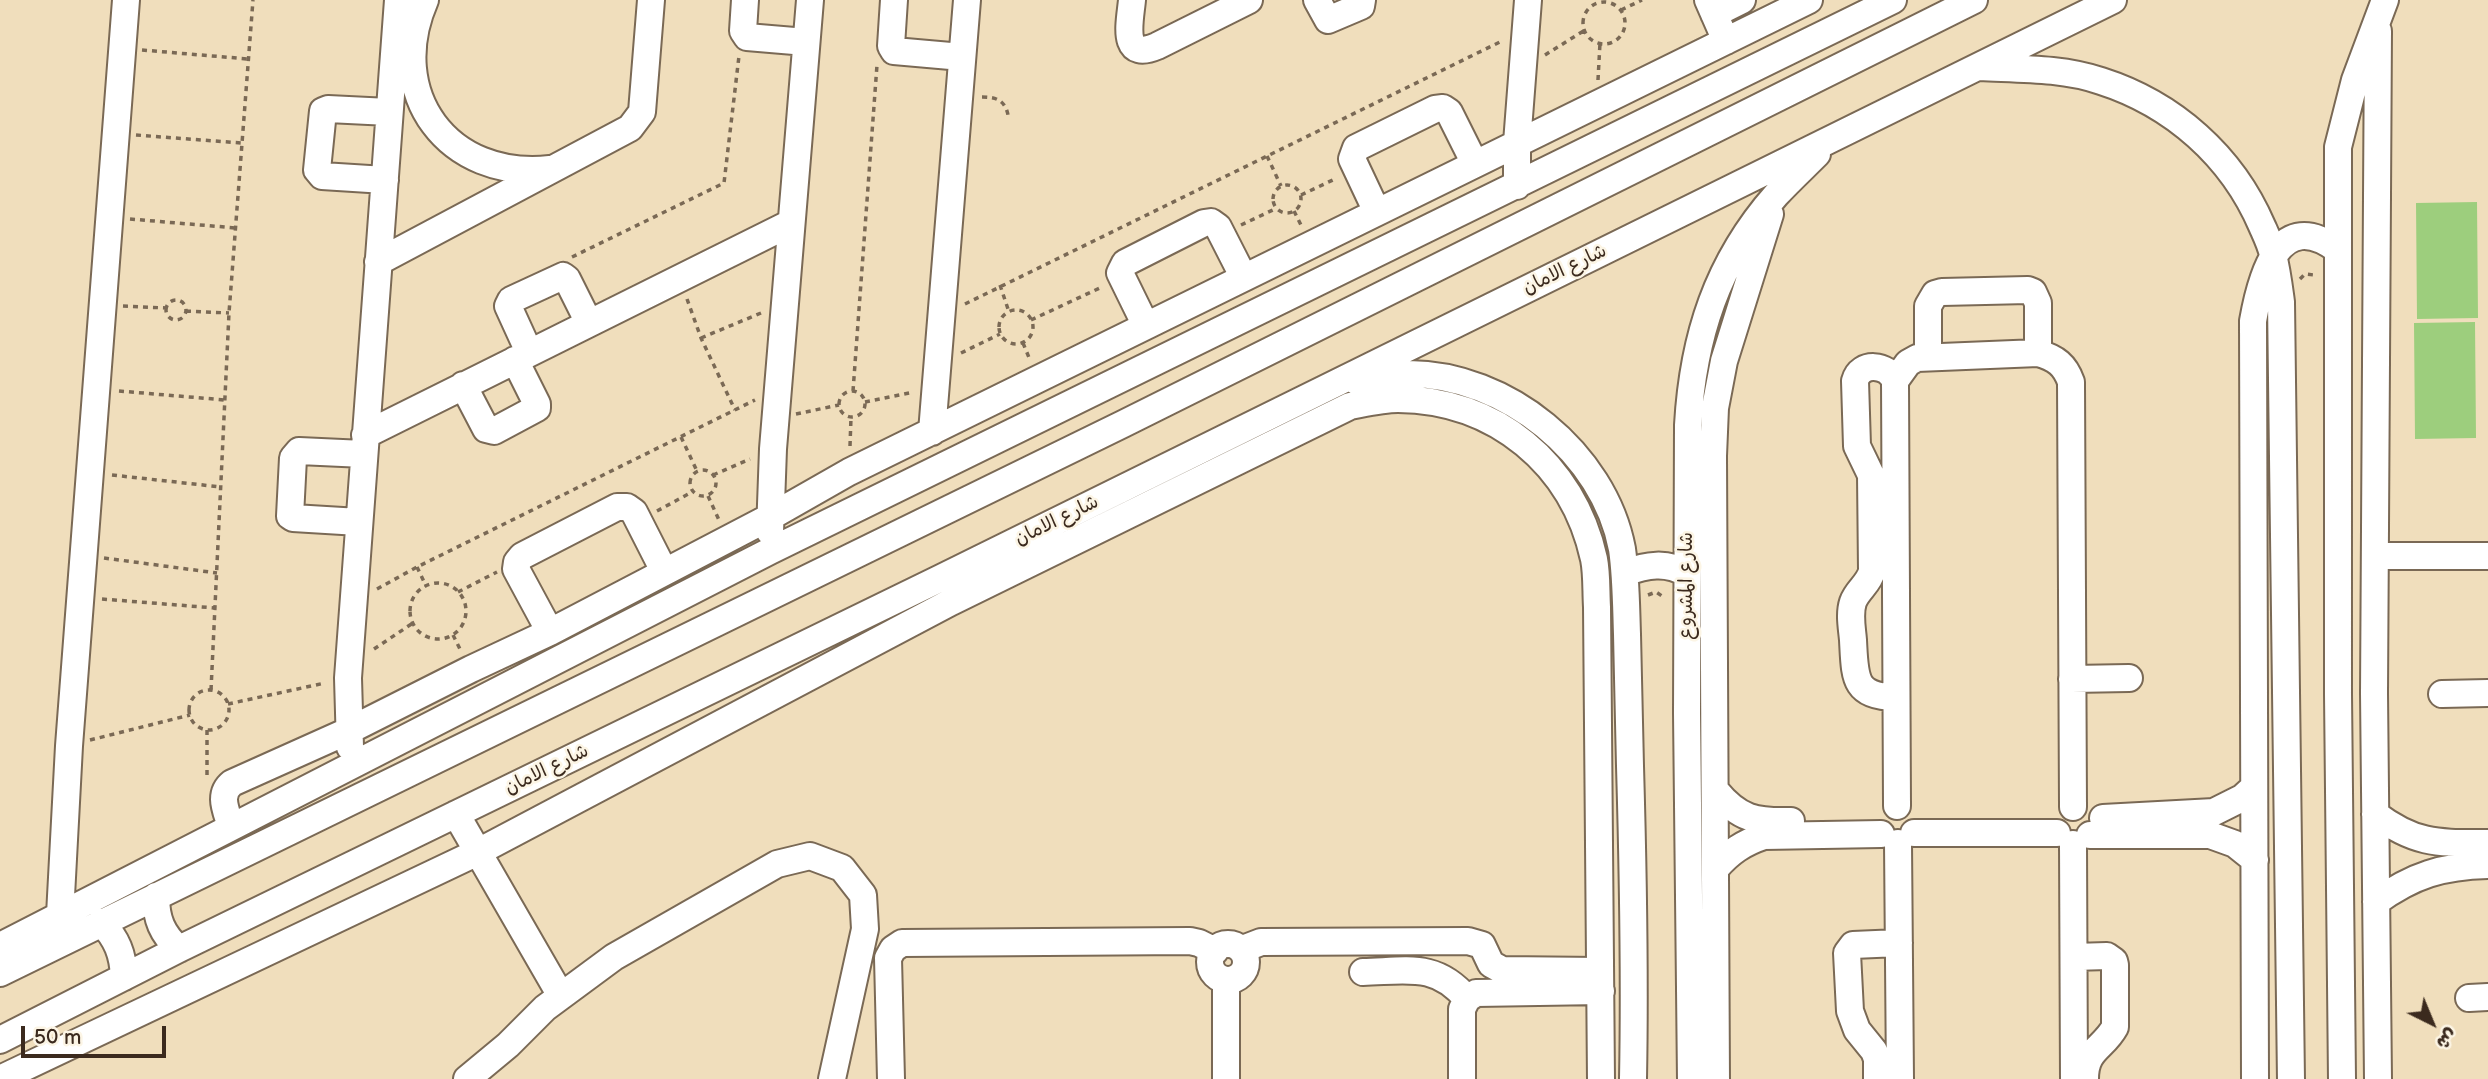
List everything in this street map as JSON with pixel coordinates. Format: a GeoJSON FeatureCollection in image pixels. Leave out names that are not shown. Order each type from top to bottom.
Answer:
{"type":"FeatureCollection","features":[{"type":"Feature","properties":{"kind":"street"},"geometry":{"type":"LineString","coordinates":[[60,915],[69,746],[127,0]]}},
{"type":"Feature","properties":{"kind":"street"},"geometry":{"type":"LineString","coordinates":[[398,0],[403,47],[421,101],[434,124],[453,144],[475,159],[501,169],[528,172],[555,169]]}},
{"type":"Feature","properties":{"kind":"street"},"geometry":{"type":"LineString","coordinates":[[351,766],[348,672],[390,112],[403,47],[425,0]]}},
{"type":"Feature","properties":{"kind":"street"},"geometry":{"type":"LineString","coordinates":[[634,0],[642,21],[647,48]]}},
{"type":"Feature","properties":{"kind":"street"},"geometry":{"type":"LineString","coordinates":[[378,262],[630,128],[642,112],[651,0]]}},
{"type":"Feature","properties":{"kind":"street"},"geometry":{"type":"LineString","coordinates":[[745,0],[744,35],[806,42]]}},
{"type":"Feature","properties":{"kind":"street"},"geometry":{"type":"LineString","coordinates":[[770,551],[775,419],[810,0]]}},
{"type":"Feature","properties":{"kind":"street"},"geometry":{"type":"LineString","coordinates":[[894,0],[892,49],[962,57]]}},
{"type":"Feature","properties":{"kind":"street"},"geometry":{"type":"LineString","coordinates":[[932,432],[966,0]]}},
{"type":"Feature","properties":{"kind":"street"},"geometry":{"type":"LineString","coordinates":[[1132,0],[1129,36],[1133,46],[1143,50],[1157,46],[1249,0]]}},
{"type":"Feature","properties":{"kind":"street"},"geometry":{"type":"LineString","coordinates":[[1317,0],[1328,20],[1361,6],[1362,0]]}},
{"type":"Feature","properties":{"kind":"street"},"geometry":{"type":"LineString","coordinates":[[1517,186],[1517,143],[1528,0]]}},
{"type":"Feature","properties":{"kind":"street"},"geometry":{"type":"LineString","coordinates":[[1727,41],[1711,7],[1742,0]]}},
{"type":"Feature","properties":{"kind":"street"},"geometry":{"type":"LineString","coordinates":[[231,827],[223,799],[225,790],[232,783],[348,731],[471,668],[550,632],[770,517],[849,472],[1810,0]]}},
{"type":"Feature","properties":{"kind":"street"},"geometry":{"type":"LineString","coordinates":[[1,962],[60,915],[770,551],[1893,0]]}},
{"type":"Feature","properties":{"kind":"street"},"geometry":{"type":"LineString","coordinates":[[1,962],[101,922],[156,896],[1123,424],[1974,0]]}},
{"type":"Feature","properties":{"kind":"street","name":"شارع الامان"},"geometry":{"type":"LineString","coordinates":[[0,1040],[179,949],[2113,0]]}},
{"type":"Feature","properties":{"kind":"street"},"geometry":{"type":"LineString","coordinates":[[2342,1079],[2338,694],[2338,147],[2355,80],[2381,8]]}},
{"type":"Feature","properties":{"kind":"street"},"geometry":{"type":"LineString","coordinates":[[2378,1079],[2374,694],[2376,152],[2381,8]]}},
{"type":"Feature","properties":{"kind":"street"},"geometry":{"type":"LineString","coordinates":[[1978,67],[2050,71],[2100,80],[2147,99],[2189,127],[2225,163],[2253,205],[2273,253],[2281,302],[2291,1079]]}},
{"type":"Feature","properties":{"kind":"street"},"geometry":{"type":"LineString","coordinates":[[1377,212],[1352,159],[1356,149],[1435,108],[1443,108],[1449,112],[1475,164]]}},
{"type":"Feature","properties":{"kind":"street"},"geometry":{"type":"LineString","coordinates":[[385,180],[322,176],[317,170],[323,111],[390,112]]}},
{"type":"Feature","properties":{"kind":"street"},"geometry":{"type":"LineString","coordinates":[[1649,119],[1665,154]]}},
{"type":"Feature","properties":{"kind":"street","name":"شارع المشروع"},"geometry":{"type":"LineString","coordinates":[[1691,1079],[1687,699],[1690,383],[1698,342],[1711,302],[1728,264],[1750,228],[1776,195],[1833,138]]}},
{"type":"Feature","properties":{"kind":"street"},"geometry":{"type":"LineString","coordinates":[[1716,1079],[1715,408],[1724,361],[1776,195]]}},
{"type":"Feature","properties":{"kind":"street"},"geometry":{"type":"LineString","coordinates":[[1146,326],[1120,274],[1125,263],[1204,223],[1211,222],[1218,227],[1244,278]]}},
{"type":"Feature","properties":{"kind":"street"},"geometry":{"type":"LineString","coordinates":[[359,522],[290,516],[293,457],[299,451],[365,445],[463,385],[791,223]]}},
{"type":"Feature","properties":{"kind":"street"},"geometry":{"type":"LineString","coordinates":[[2255,1079],[2253,321],[2263,275],[2273,253],[2287,240],[2305,235],[2323,239],[2338,250]]}},
{"type":"Feature","properties":{"kind":"street"},"geometry":{"type":"LineString","coordinates":[[463,385],[486,429],[494,431],[537,408],[508,306],[509,302],[558,276],[567,279],[589,323]]}},
{"type":"Feature","properties":{"kind":"street"},"geometry":{"type":"LineString","coordinates":[[1928,356],[1928,306],[1935,294],[1942,292],[2033,292],[2038,303],[2038,353]]}},
{"type":"Feature","properties":{"kind":"street"},"geometry":{"type":"LineString","coordinates":[[1895,381],[1908,363],[1917,358],[2038,353],[2060,362],[2071,382],[2074,1079]]}},
{"type":"Feature","properties":{"kind":"street"},"geometry":{"type":"LineString","coordinates":[[1896,697],[1868,694],[1860,685],[1855,674],[1851,610],[1856,595],[1867,584],[1872,570],[1871,475],[1857,446],[1855,380],[1861,370],[1884,368],[1895,381],[1900,1079]]}},
{"type":"Feature","properties":{"kind":"street"},"geometry":{"type":"LineString","coordinates":[[1335,384],[1408,374],[1432,376],[1478,387],[1500,396],[1528,412],[1552,432],[1591,475],[1604,497],[1614,522],[1625,573],[1633,885],[1633,1079]]}},
{"type":"Feature","properties":{"kind":"street"},"geometry":{"type":"LineString","coordinates":[[1106,388],[1123,424]]}},
{"type":"Feature","properties":{"kind":"street"},"geometry":{"type":"LineString","coordinates":[[0,1079],[478,852],[964,596],[1350,406],[1397,399],[1443,403],[1487,418],[1526,443],[1558,476],[1581,516],[1594,561],[1596,584],[1601,1079]]}},
{"type":"Feature","properties":{"kind":"street"},"geometry":{"type":"LineString","coordinates":[[550,632],[516,569],[522,556],[617,508],[627,507],[634,512],[664,571]]}},
{"type":"Feature","properties":{"kind":"street"},"geometry":{"type":"LineString","coordinates":[[2375,556],[2488,556]]}},
{"type":"Feature","properties":{"kind":"street"},"geometry":{"type":"LineString","coordinates":[[1625,573],[1641,567],[1659,565],[1676,567],[1687,574]]}},
{"type":"Feature","properties":{"kind":"street"},"geometry":{"type":"LineString","coordinates":[[2072,679],[2129,678]]}},
{"type":"Feature","properties":{"kind":"street"},"geometry":{"type":"LineString","coordinates":[[2442,694],[2488,692]]}},
{"type":"Feature","properties":{"kind":"street"},"geometry":{"type":"LineString","coordinates":[[2338,694],[2374,694]]}},
{"type":"Feature","properties":{"kind":"street"},"geometry":{"type":"LineString","coordinates":[[1687,699],[1714,699]]}},
{"type":"Feature","properties":{"kind":"street"},"geometry":{"type":"LineString","coordinates":[[2073,826],[2214,812],[2242,798],[2254,787]]}},
{"type":"Feature","properties":{"kind":"street"},"geometry":{"type":"LineString","coordinates":[[1716,791],[1728,806],[1745,816],[1764,822],[1898,826],[2073,826],[2210,835],[2235,844],[2255,860]]}},
{"type":"Feature","properties":{"kind":"street"},"geometry":{"type":"LineString","coordinates":[[289,798],[299,825]]}},
{"type":"Feature","properties":{"kind":"street"},"geometry":{"type":"LineString","coordinates":[[456,814],[561,996]]}},
{"type":"Feature","properties":{"kind":"street"},"geometry":{"type":"LineString","coordinates":[[2375,814],[2393,828],[2414,838],[2436,843],[2488,843]]}},
{"type":"Feature","properties":{"kind":"street"},"geometry":{"type":"LineString","coordinates":[[1716,869],[1737,848],[1764,836],[1898,826]]}},
{"type":"Feature","properties":{"kind":"street"},"geometry":{"type":"LineString","coordinates":[[467,1079],[561,996],[614,957],[777,864],[810,856],[842,868],[863,895],[865,929],[832,1079]]}},
{"type":"Feature","properties":{"kind":"street"},"geometry":{"type":"LineString","coordinates":[[2376,902],[2395,889],[2436,870],[2488,865]]}},
{"type":"Feature","properties":{"kind":"street"},"geometry":{"type":"LineString","coordinates":[[1600,888],[1633,885]]}},
{"type":"Feature","properties":{"kind":"street"},"geometry":{"type":"LineString","coordinates":[[156,896],[160,926],[168,939],[179,949]]}},
{"type":"Feature","properties":{"kind":"street"},"geometry":{"type":"LineString","coordinates":[[2255,912],[2288,911]]}},
{"type":"Feature","properties":{"kind":"street"},"geometry":{"type":"LineString","coordinates":[[101,922],[112,933],[119,947],[124,961],[124,977]]}},
{"type":"Feature","properties":{"kind":"street"},"geometry":{"type":"LineString","coordinates":[[1242,952],[1261,942],[1468,941],[1482,945],[1490,964],[1502,970],[1600,981]]}},
{"type":"Feature","properties":{"kind":"street"},"geometry":{"type":"LineString","coordinates":[[891,1079],[888,958],[893,949],[902,943],[1190,942],[1207,946],[1214,951]]}},
{"type":"Feature","properties":{"kind":"street"},"geometry":{"type":"LineString","coordinates":[[1877,1079],[1877,1059],[1874,1051],[1857,1030],[1850,1011],[1847,953],[1853,945],[1899,943]]}},
{"type":"Feature","properties":{"kind":"street"},"geometry":{"type":"LineString","coordinates":[[1229,944],[1237,946],[1242,952],[1246,959],[1241,975],[1226,980],[1219,978],[1210,965],[1214,951],[1229,944]]}},
{"type":"Feature","properties":{"kind":"street"},"geometry":{"type":"LineString","coordinates":[[2074,957],[2107,956],[2111,957],[2115,965],[2115,1027],[2089,1057],[2085,1067],[2085,1079]]}},
{"type":"Feature","properties":{"kind":"street"},"geometry":{"type":"LineString","coordinates":[[1363,972],[1417,971],[1437,974],[1454,984],[1467,999]]}},
{"type":"Feature","properties":{"kind":"street"},"geometry":{"type":"LineString","coordinates":[[1226,980],[1226,1079]]}},
{"type":"Feature","properties":{"kind":"street"},"geometry":{"type":"LineString","coordinates":[[1462,1079],[1462,1009],[1467,999],[1476,993],[1600,981]]}},
{"type":"Feature","properties":{"kind":"street"},"geometry":{"type":"LineString","coordinates":[[2341,998],[2377,996]]}},
{"type":"Feature","properties":{"kind":"path"},"geometry":{"type":"LineString","coordinates":[[211,690],[229,313],[253,0]]}},
{"type":"Feature","properties":{"kind":"path"},"geometry":{"type":"LineString","coordinates":[[1620,10],[1642,0]]}},
{"type":"Feature","properties":{"kind":"path"},"geometry":{"type":"LineString","coordinates":[[1601,1],[1609,2],[1620,10],[1624,16],[1624,30],[1614,41],[1594,41],[1585,30],[1585,15],[1601,1]]}},
{"type":"Feature","properties":{"kind":"path"},"geometry":{"type":"LineString","coordinates":[[942,316],[1000,285],[1526,30]]}},
{"type":"Feature","properties":{"kind":"path"},"geometry":{"type":"LineString","coordinates":[[1522,69],[1585,30]]}},
{"type":"Feature","properties":{"kind":"path"},"geometry":{"type":"LineString","coordinates":[[558,276],[559,268],[564,262],[724,183],[741,40],[744,35]]}},
{"type":"Feature","properties":{"kind":"path"},"geometry":{"type":"LineString","coordinates":[[1597,104],[1600,43]]}},
{"type":"Feature","properties":{"kind":"path"},"geometry":{"type":"LineString","coordinates":[[123,48],[248,59]]}},
{"type":"Feature","properties":{"kind":"path"},"geometry":{"type":"LineString","coordinates":[[853,391],[878,60],[883,52],[892,49]]}},
{"type":"Feature","properties":{"kind":"path"},"geometry":{"type":"LineString","coordinates":[[959,98],[994,97],[1004,104],[1008,115]]}},
{"type":"Feature","properties":{"kind":"path"},"geometry":{"type":"LineString","coordinates":[[116,133],[242,143]]}},
{"type":"Feature","properties":{"kind":"path"},"geometry":{"type":"LineString","coordinates":[[1267,156],[1281,187]]}},
{"type":"Feature","properties":{"kind":"path"},"geometry":{"type":"LineString","coordinates":[[1301,195],[1338,177],[1352,159]]}},
{"type":"Feature","properties":{"kind":"path"},"geometry":{"type":"LineString","coordinates":[[1293,186],[1301,195],[1299,207],[1294,211],[1277,208],[1274,196],[1281,187],[1293,186]]}},
{"type":"Feature","properties":{"kind":"path"},"geometry":{"type":"LineString","coordinates":[[1218,227],[1230,230],[1277,208]]}},
{"type":"Feature","properties":{"kind":"path"},"geometry":{"type":"LineString","coordinates":[[110,217],[236,228]]}},
{"type":"Feature","properties":{"kind":"path"},"geometry":{"type":"LineString","coordinates":[[2300,284],[2300,279],[2305,274],[2314,274],[2318,280]]}},
{"type":"Feature","properties":{"kind":"path"},"geometry":{"type":"LineString","coordinates":[[680,278],[702,338],[736,410]]}},
{"type":"Feature","properties":{"kind":"path"},"geometry":{"type":"LineString","coordinates":[[1031,320],[1123,278]]}},
{"type":"Feature","properties":{"kind":"path"},"geometry":{"type":"LineString","coordinates":[[1000,285],[1009,312]]}},
{"type":"Feature","properties":{"kind":"path"},"geometry":{"type":"LineString","coordinates":[[166,309],[172,300],[177,300],[186,310]]}},
{"type":"Feature","properties":{"kind":"path"},"geometry":{"type":"LineString","coordinates":[[702,338],[785,303]]}},
{"type":"Feature","properties":{"kind":"path"},"geometry":{"type":"LineString","coordinates":[[103,304],[166,309]]}},
{"type":"Feature","properties":{"kind":"path"},"geometry":{"type":"LineString","coordinates":[[166,309],[170,318],[174,319],[180,319],[186,310]]}},
{"type":"Feature","properties":{"kind":"path"},"geometry":{"type":"LineString","coordinates":[[186,310],[229,313]]}},
{"type":"Feature","properties":{"kind":"path"},"geometry":{"type":"LineString","coordinates":[[1022,311],[1031,320],[1032,333],[1023,343],[1010,343],[1000,334],[1000,321],[1009,312],[1022,311]]}},
{"type":"Feature","properties":{"kind":"path"},"geometry":{"type":"LineString","coordinates":[[865,402],[937,376],[1000,334]]}},
{"type":"Feature","properties":{"kind":"path"},"geometry":{"type":"LineString","coordinates":[[97,389],[225,400]]}},
{"type":"Feature","properties":{"kind":"path"},"geometry":{"type":"LineString","coordinates":[[353,602],[417,567],[778,389]]}},
{"type":"Feature","properties":{"kind":"path"},"geometry":{"type":"LineString","coordinates":[[853,391],[859,392],[865,402],[862,412],[851,417],[841,411],[839,405],[842,395],[853,391]]}},
{"type":"Feature","properties":{"kind":"path"},"geometry":{"type":"LineString","coordinates":[[775,419],[839,405]]}},
{"type":"Feature","properties":{"kind":"path"},"geometry":{"type":"LineString","coordinates":[[681,436],[697,471]]}},
{"type":"Feature","properties":{"kind":"path"},"geometry":{"type":"LineString","coordinates":[[713,475],[773,449]]}},
{"type":"Feature","properties":{"kind":"path"},"geometry":{"type":"LineString","coordinates":[[692,492],[702,497],[713,492],[716,487],[709,471],[697,471]]}},
{"type":"Feature","properties":{"kind":"path"},"geometry":{"type":"LineString","coordinates":[[692,492],[690,480],[697,471]]}},
{"type":"Feature","properties":{"kind":"path"},"geometry":{"type":"LineString","coordinates":[[90,472],[221,486]]}},
{"type":"Feature","properties":{"kind":"path"},"geometry":{"type":"LineString","coordinates":[[639,521],[692,492]]}},
{"type":"Feature","properties":{"kind":"path"},"geometry":{"type":"LineString","coordinates":[[84,555],[217,573]]}},
{"type":"Feature","properties":{"kind":"path"},"geometry":{"type":"LineString","coordinates":[[458,592],[517,562]]}},
{"type":"Feature","properties":{"kind":"path"},"geometry":{"type":"LineString","coordinates":[[417,567],[426,586]]}},
{"type":"Feature","properties":{"kind":"path"},"geometry":{"type":"LineString","coordinates":[[443,584],[458,592],[466,610],[460,628],[453,635],[444,638],[426,636],[418,631],[413,622],[411,606],[419,591],[426,586],[443,584]]}},
{"type":"Feature","properties":{"kind":"path"},"geometry":{"type":"LineString","coordinates":[[1645,603],[1648,595],[1657,592],[1664,596],[1666,605]]}},
{"type":"Feature","properties":{"kind":"path"},"geometry":{"type":"LineString","coordinates":[[81,598],[215,607]]}},
{"type":"Feature","properties":{"kind":"path"},"geometry":{"type":"LineString","coordinates":[[228,704],[348,672],[413,622]]}},
{"type":"Feature","properties":{"kind":"path"},"geometry":{"type":"LineString","coordinates":[[211,690],[219,692],[228,704],[227,719],[222,725],[207,730],[193,722],[190,715],[189,708],[197,694],[211,690]]}},
{"type":"Feature","properties":{"kind":"path"},"geometry":{"type":"LineString","coordinates":[[69,746],[190,715]]}},
{"type":"Feature","properties":{"kind":"path"},"geometry":{"type":"LineString","coordinates":[[207,730],[208,781],[214,789],[225,790]]}},
{"type":"Feature","properties":{"kind":"green space"},"geometry":{"type":"Polygon","coordinates":[[[2477,202],[2478,318],[2417,319],[2416,203],[2477,202]]]}},
{"type":"Feature","properties":{"kind":"green space"},"geometry":{"type":"Polygon","coordinates":[[[2475,322],[2476,438],[2415,439],[2414,323],[2475,322]]]}}]}
